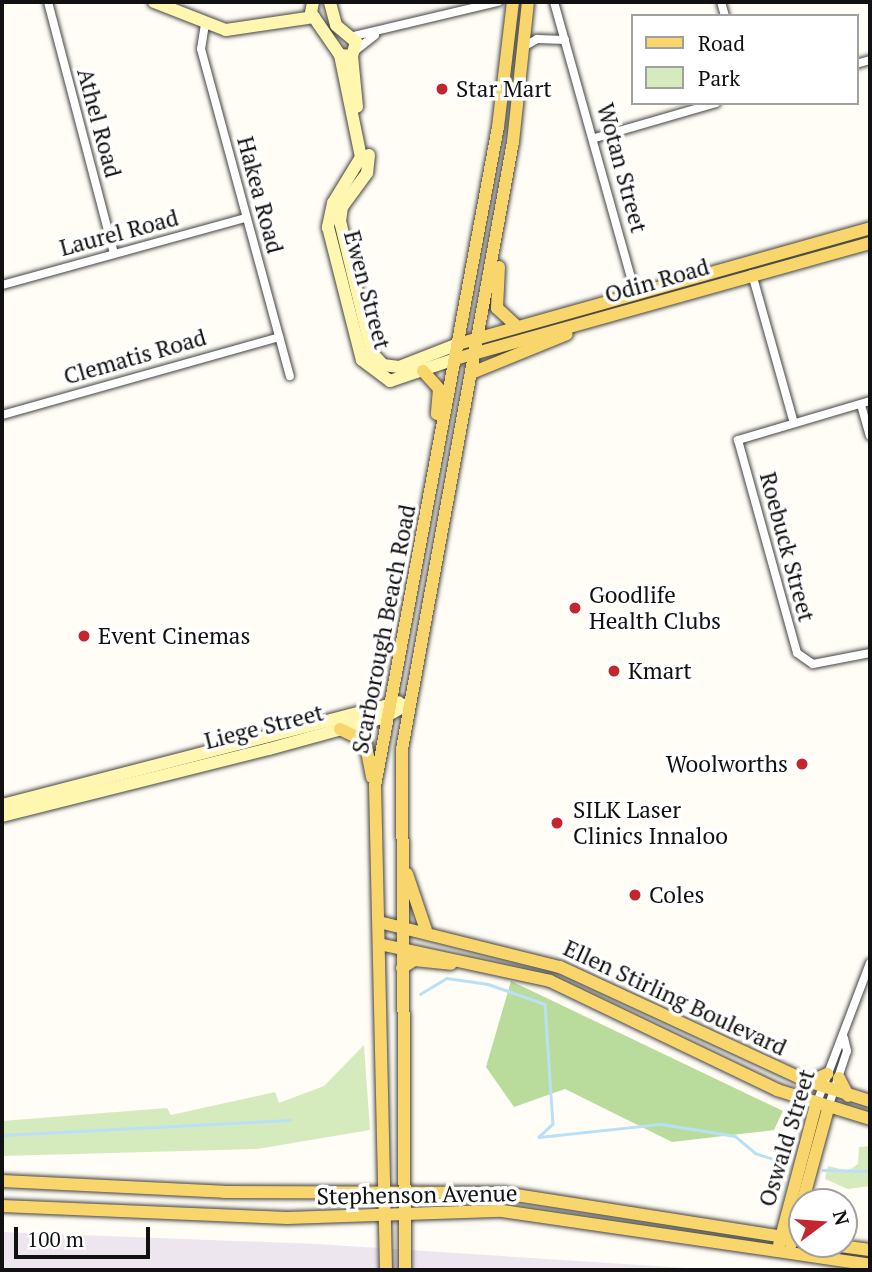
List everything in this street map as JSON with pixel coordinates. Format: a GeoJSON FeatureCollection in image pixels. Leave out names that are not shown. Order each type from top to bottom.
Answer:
{"type":"FeatureCollection","features":[{"type":"Feature","properties":{"kind":"main road"},"geometry":{"type":"LineString","coordinates":[[156,2],[205,24],[241,30],[273,23],[312,8]]}},
{"type":"Feature","properties":{"kind":"main road"},"geometry":{"type":"LineString","coordinates":[[330,2],[336,25],[354,36]]}},
{"type":"Feature","properties":{"kind":"main road","name":"Scarborough Beach Road"},"geometry":{"type":"LineString","coordinates":[[386,1270],[375,794],[385,717],[433,480],[498,127],[513,2]]}},
{"type":"Feature","properties":{"kind":"main road","name":"Scarborough Beach Road"},"geometry":{"type":"LineString","coordinates":[[405,1270],[398,829],[409,703],[474,372],[505,186],[525,46],[528,2]]}},
{"type":"Feature","properties":{"kind":"main road","name":"Ewen Street"},"geometry":{"type":"LineString","coordinates":[[312,8],[349,54]]}},
{"type":"Feature","properties":{"kind":"main road","name":"Ewen Street"},"geometry":{"type":"LineString","coordinates":[[354,36],[349,54],[361,157],[328,218],[362,335],[372,353],[389,368],[458,344]]}},
{"type":"Feature","properties":{"kind":"main road"},"geometry":{"type":"LineString","coordinates":[[505,186],[496,299],[516,326]]}},
{"type":"Feature","properties":{"kind":"main road","name":"Odin Road"},"geometry":{"type":"LineString","coordinates":[[458,344],[870,228]]}},
{"type":"Feature","properties":{"kind":"main road","name":"Odin Road"},"geometry":{"type":"LineString","coordinates":[[455,359],[870,243]]}},
{"type":"Feature","properties":{"kind":"main road"},"geometry":{"type":"LineString","coordinates":[[474,372],[578,325]]}},
{"type":"Feature","properties":{"kind":"main road","name":"Ewen Street"},"geometry":{"type":"LineString","coordinates":[[362,335],[362,360],[380,379],[423,370],[455,359]]}},
{"type":"Feature","properties":{"kind":"main road"},"geometry":{"type":"LineString","coordinates":[[423,370],[439,389],[433,480]]}},
{"type":"Feature","properties":{"kind":"main road","name":"Liege Street"},"geometry":{"type":"LineString","coordinates":[[2,805],[388,701],[409,703]]}},
{"type":"Feature","properties":{"kind":"main road","name":"Liege Street"},"geometry":{"type":"LineString","coordinates":[[2,816],[385,717],[409,703]]}},
{"type":"Feature","properties":{"kind":"main road"},"geometry":{"type":"LineString","coordinates":[[340,729],[365,741],[375,794]]}},
{"type":"Feature","properties":{"kind":"main road"},"geometry":{"type":"LineString","coordinates":[[398,829],[409,891],[426,930]]}},
{"type":"Feature","properties":{"kind":"main road","name":"Ellen Stirling Boulevard"},"geometry":{"type":"LineString","coordinates":[[379,922],[426,930],[559,967],[809,1082],[870,1101]]}},
{"type":"Feature","properties":{"kind":"main road","name":"Ellen Stirling Boulevard"},"geometry":{"type":"LineString","coordinates":[[379,944],[401,946],[497,967],[572,990],[822,1107],[870,1119]]}},
{"type":"Feature","properties":{"kind":"main road"},"geometry":{"type":"LineString","coordinates":[[402,968],[414,960],[497,967]]}},
{"type":"Feature","properties":{"kind":"main road"},"geometry":{"type":"LineString","coordinates":[[809,1082],[833,1076],[848,1096]]}},
{"type":"Feature","properties":{"kind":"main road","name":"Oswald Street"},"geometry":{"type":"LineString","coordinates":[[803,1188],[822,1107]]}},
{"type":"Feature","properties":{"kind":"main road","name":"Stephenson Avenue"},"geometry":{"type":"LineString","coordinates":[[2,1181],[539,1196],[788,1237]]}},
{"type":"Feature","properties":{"kind":"main road","name":"Stephenson Avenue"},"geometry":{"type":"LineString","coordinates":[[2,1206],[287,1218],[404,1211],[579,1219],[870,1265]]}},
{"type":"Feature","properties":{"kind":"main road","name":"Oswald Street"},"geometry":{"type":"LineString","coordinates":[[784,1253],[788,1246]]}},
{"type":"Feature","properties":{"kind":"street","name":"Athel Road"},"geometry":{"type":"LineString","coordinates":[[48,2],[114,253]]}},
{"type":"Feature","properties":{"kind":"street"},"geometry":{"type":"LineString","coordinates":[[354,36],[375,35],[498,2]]}},
{"type":"Feature","properties":{"kind":"street","name":"Wotan Street"},"geometry":{"type":"LineString","coordinates":[[554,2],[595,138],[639,308]]}},
{"type":"Feature","properties":{"kind":"street","name":"Hakea Road"},"geometry":{"type":"LineString","coordinates":[[205,24],[201,49],[290,376]]}},
{"type":"Feature","properties":{"kind":"street"},"geometry":{"type":"LineString","coordinates":[[349,54],[375,35]]}},
{"type":"Feature","properties":{"kind":"street"},"geometry":{"type":"LineString","coordinates":[[525,46],[537,39],[565,40]]}},
{"type":"Feature","properties":{"kind":"street"},"geometry":{"type":"LineString","coordinates":[[595,138],[709,105]]}},
{"type":"Feature","properties":{"kind":"street","name":"Laurel Road"},"geometry":{"type":"LineString","coordinates":[[2,285],[246,218]]}},
{"type":"Feature","properties":{"kind":"street"},"geometry":{"type":"LineString","coordinates":[[749,261],[793,420],[866,403],[870,436]]}},
{"type":"Feature","properties":{"kind":"street","name":"Clematis Road"},"geometry":{"type":"LineString","coordinates":[[2,415],[279,337]]}},
{"type":"Feature","properties":{"kind":"street","name":"Roebuck Street"},"geometry":{"type":"LineString","coordinates":[[793,420],[738,440],[804,663],[870,653]]}},
{"type":"Feature","properties":{"kind":"street","name":"Oswald Street"},"geometry":{"type":"LineString","coordinates":[[822,1107],[870,963]]}},
{"type":"Feature","properties":{"kind":"shaded area"},"geometry":{"type":"Polygon","coordinates":[[[2,1232],[317,1244],[717,1270],[2,1270],[2,1232]]]}},
{"type":"Feature","properties":{"kind":"green space"},"geometry":{"type":"Polygon","coordinates":[[[511,981],[783,1111],[774,1130],[672,1142],[565,1089],[514,1107],[486,1067],[511,981]]]}},
{"type":"Feature","properties":{"kind":"green space"},"geometry":{"type":"Polygon","coordinates":[[[364,1045],[370,1130],[257,1149],[2,1156],[2,1121],[167,1108],[171,1115],[275,1092],[279,1103],[324,1086],[364,1045]]]}},
{"type":"Feature","properties":{"kind":"green space"},"geometry":{"type":"Polygon","coordinates":[[[870,1146],[870,1186],[846,1188],[825,1179],[828,1166],[848,1171],[858,1164],[859,1147],[870,1146]]]}},
{"type":"Feature","properties":{"kind":"waterway"},"geometry":{"type":"LineString","coordinates":[[420,994],[447,978],[488,984],[545,1004],[553,1124],[539,1137],[661,1124],[735,1136],[755,1153],[783,1162]]}},
{"type":"Feature","properties":{"kind":"waterway"},"geometry":{"type":"LineString","coordinates":[[2,1135],[290,1120]]}},
{"type":"Feature","properties":{"kind":"waterway"},"geometry":{"type":"LineString","coordinates":[[823,1170],[870,1171]]}},
{"type":"Feature","properties":{"kind":"place","name":"Star Mart"},"geometry":{"type":"Point","coordinates":[442,89]}},
{"type":"Feature","properties":{"kind":"place","name":"Goodlife Health Clubs"},"geometry":{"type":"Point","coordinates":[575,608]}},
{"type":"Feature","properties":{"kind":"place","name":"Event Cinemas"},"geometry":{"type":"Point","coordinates":[84,636]}},
{"type":"Feature","properties":{"kind":"place","name":"Kmart"},"geometry":{"type":"Point","coordinates":[614,671]}},
{"type":"Feature","properties":{"kind":"place","name":"Woolworths"},"geometry":{"type":"Point","coordinates":[802,764]}},
{"type":"Feature","properties":{"kind":"place","name":"SILK Laser Clinics Innaloo"},"geometry":{"type":"Point","coordinates":[557,823]}},
{"type":"Feature","properties":{"kind":"place","name":"Coles"},"geometry":{"type":"Point","coordinates":[635,895]}}]}
